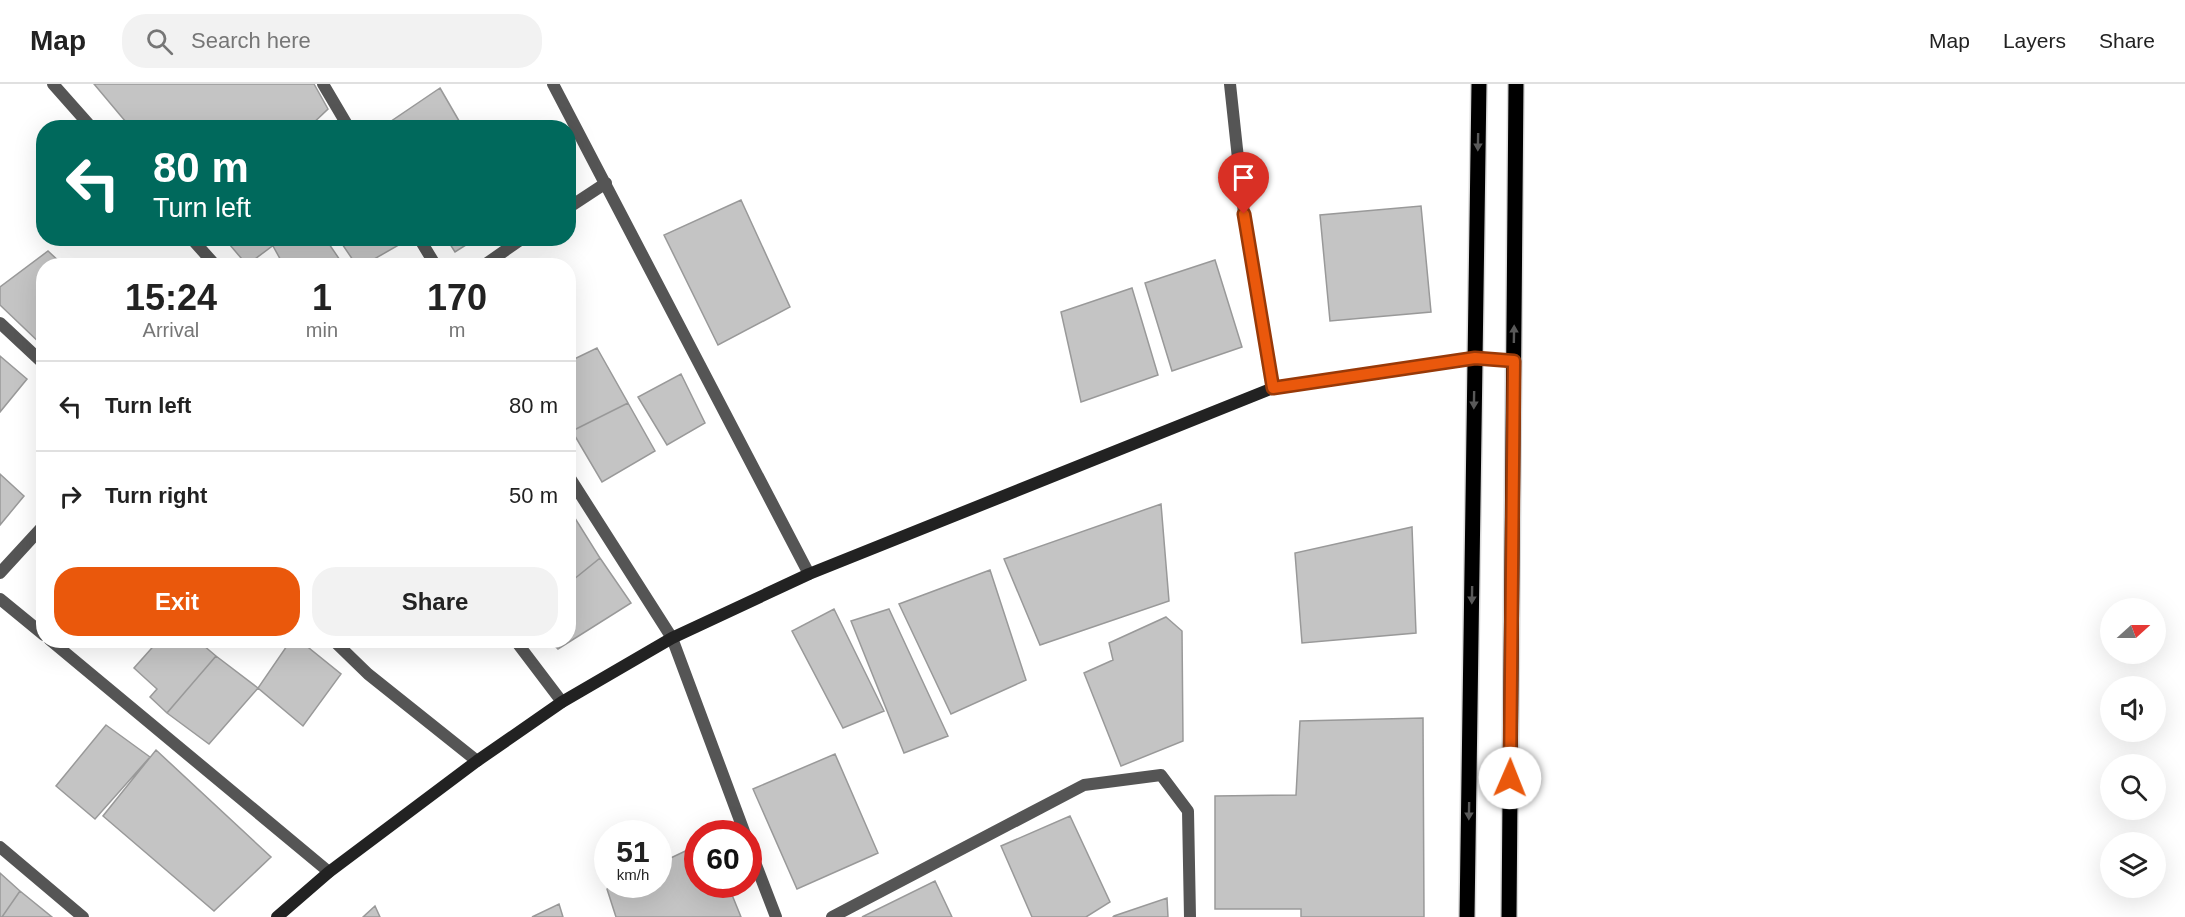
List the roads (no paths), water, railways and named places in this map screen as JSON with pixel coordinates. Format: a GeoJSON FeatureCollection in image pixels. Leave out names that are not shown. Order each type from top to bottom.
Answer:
{"type":"FeatureCollection","features":[{"type":"Feature","properties":{"kind":"main road"},"geometry":{"type":"LineString","coordinates":[[1467,917],[1479,84]]}},
{"type":"Feature","properties":{"kind":"main road"},"geometry":{"type":"LineString","coordinates":[[1509,917],[1516,84]]}},
{"type":"Feature","properties":{"kind":"main road"},"geometry":{"type":"LineString","coordinates":[[277,917],[328,872],[477,761],[562,702],[672,638],[809,574],[1273,388],[1475,358],[1514,361]]}},
{"type":"Feature","properties":{"kind":"street"},"geometry":{"type":"LineString","coordinates":[[53,84],[85,120]]}},
{"type":"Feature","properties":{"kind":"street"},"geometry":{"type":"LineString","coordinates":[[323,84],[344,120]]}},
{"type":"Feature","properties":{"kind":"street"},"geometry":{"type":"LineString","coordinates":[[553,84],[572,120]]}},
{"type":"Feature","properties":{"kind":"street"},"geometry":{"type":"LineString","coordinates":[[1230,84],[1244,214],[1273,388]]}},
{"type":"Feature","properties":{"kind":"street"},"geometry":{"type":"LineString","coordinates":[[576,127],[809,574]]}},
{"type":"Feature","properties":{"kind":"street"},"geometry":{"type":"LineString","coordinates":[[576,203],[606,183]]}},
{"type":"Feature","properties":{"kind":"street"},"geometry":{"type":"LineString","coordinates":[[198,246],[209,258]]}},
{"type":"Feature","properties":{"kind":"street"},"geometry":{"type":"LineString","coordinates":[[494,258],[512,246]]}},
{"type":"Feature","properties":{"kind":"street"},"geometry":{"type":"LineString","coordinates":[[0,323],[36,357]]}},
{"type":"Feature","properties":{"kind":"street"},"geometry":{"type":"LineString","coordinates":[[576,488],[672,638],[740,820]]}},
{"type":"Feature","properties":{"kind":"street"},"geometry":{"type":"LineString","coordinates":[[0,573],[36,534]]}},
{"type":"Feature","properties":{"kind":"street"},"geometry":{"type":"LineString","coordinates":[[0,599],[36,628]]}},
{"type":"Feature","properties":{"kind":"street"},"geometry":{"type":"LineString","coordinates":[[60,648],[328,872]]}},
{"type":"Feature","properties":{"kind":"street"},"geometry":{"type":"LineString","coordinates":[[341,648],[368,674],[477,761]]}},
{"type":"Feature","properties":{"kind":"street"},"geometry":{"type":"LineString","coordinates":[[520,648],[562,702]]}},
{"type":"Feature","properties":{"kind":"street"},"geometry":{"type":"LineString","coordinates":[[832,917],[1084,785],[1161,774],[1188,811],[1190,917]]}},
{"type":"Feature","properties":{"kind":"street"},"geometry":{"type":"LineString","coordinates":[[0,847],[83,917]]}},
{"type":"Feature","properties":{"kind":"street"},"geometry":{"type":"LineString","coordinates":[[762,880],[776,917]]}}]}
